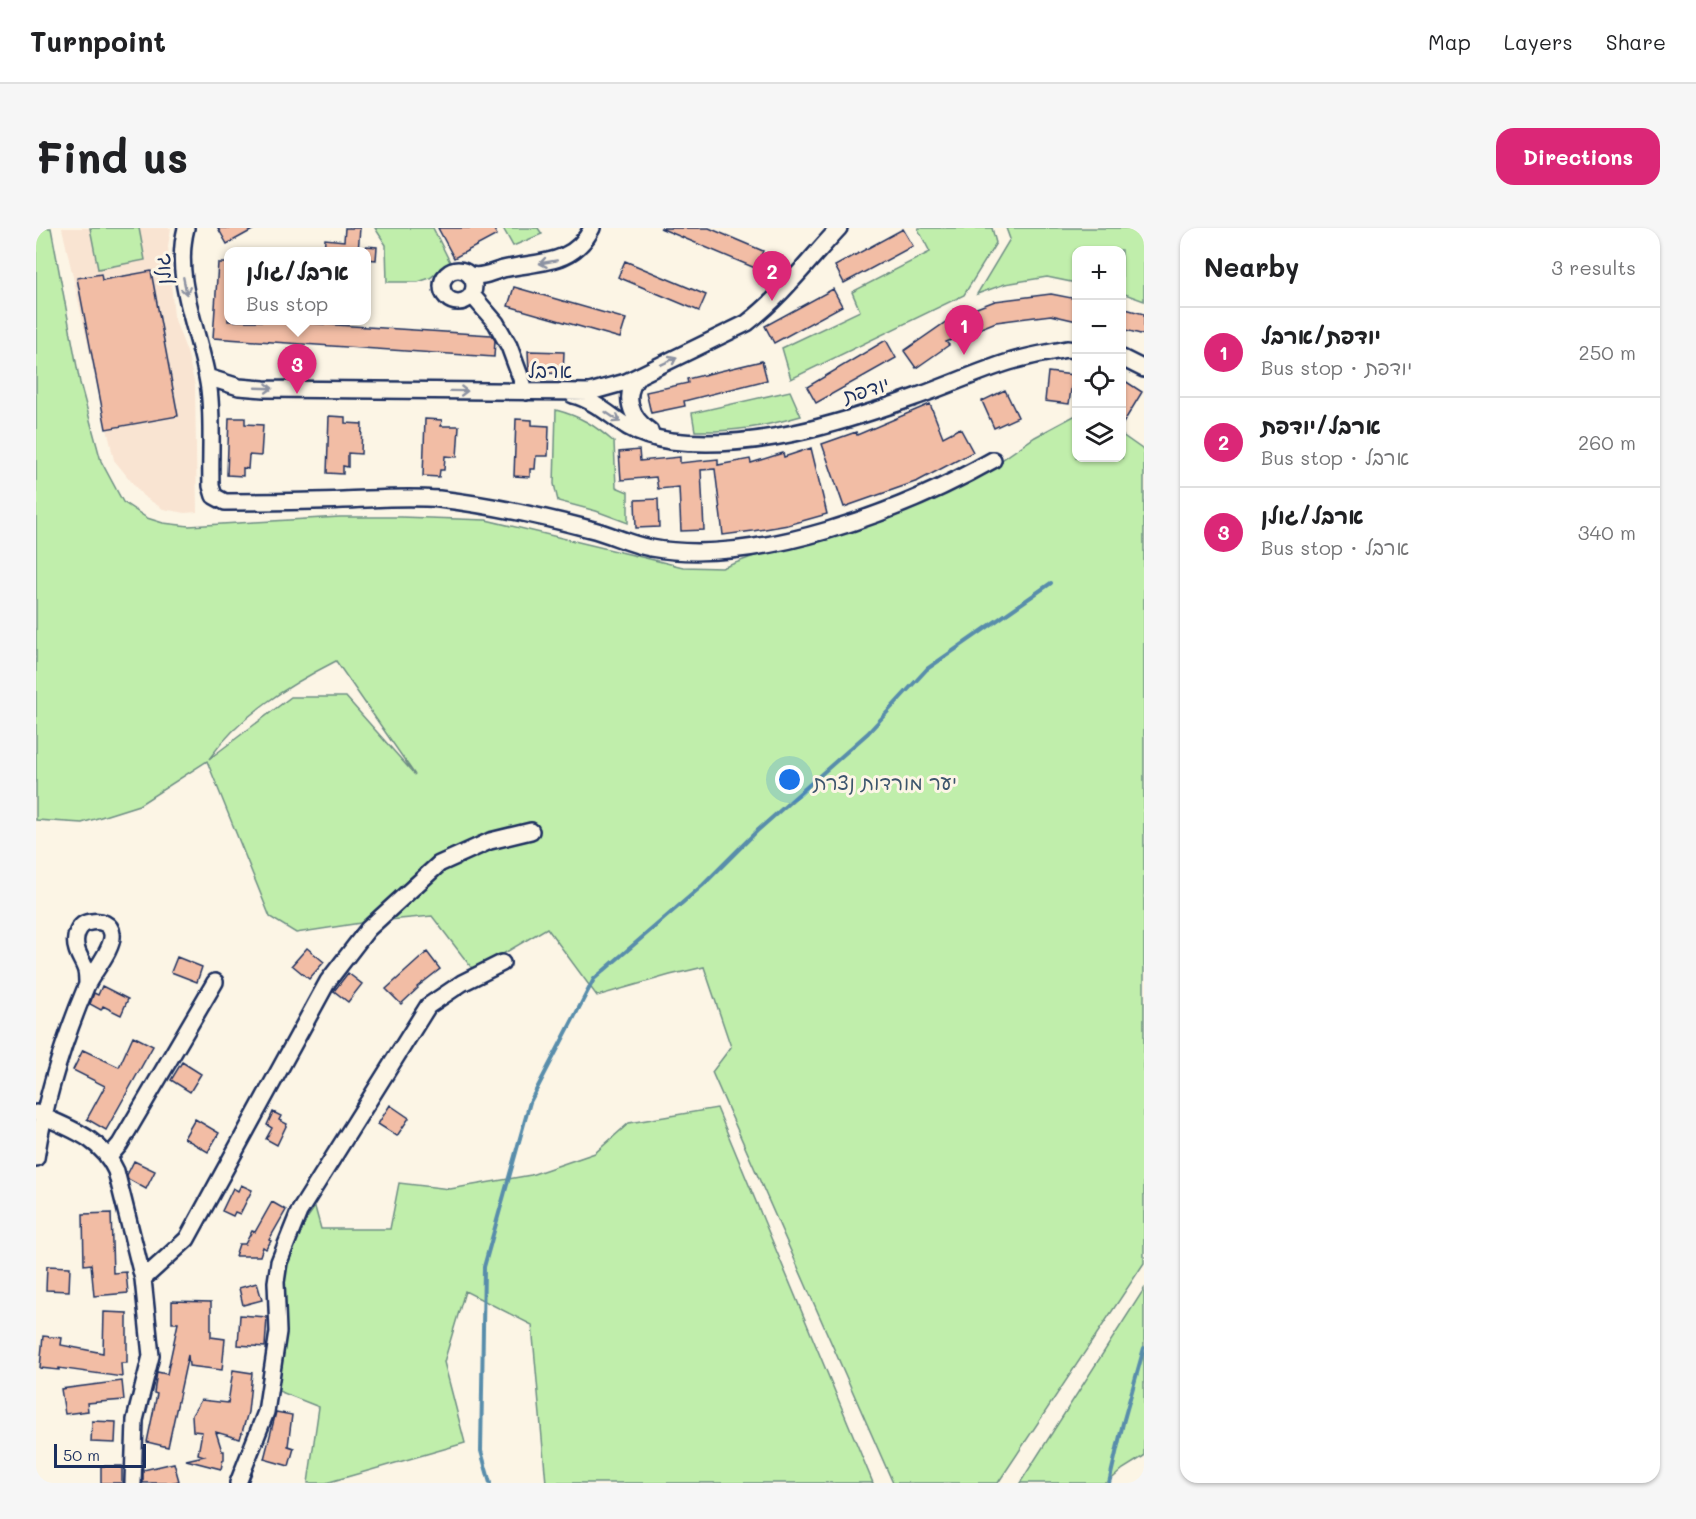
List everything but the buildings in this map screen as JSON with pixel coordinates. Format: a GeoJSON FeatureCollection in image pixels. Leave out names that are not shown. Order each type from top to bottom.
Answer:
{"type":"FeatureCollection","features":[{"type":"Feature","properties":{"kind":"street","name":"גולן"},"geometry":{"type":"LineString","coordinates":[[186,228],[181,261],[184,284],[209,392],[211,486],[214,496],[225,502],[438,499],[550,518],[649,548],[689,553],[738,550],[787,541],[871,515],[956,481],[993,460]]}},
{"type":"Feature","properties":{"kind":"street"},"geometry":{"type":"LineString","coordinates":[[471,275],[475,284],[472,295],[463,301],[452,301],[444,293],[442,286],[445,275],[454,269],[461,269],[478,277],[504,269],[558,260],[582,244],[592,228]]}},
{"type":"Feature","properties":{"kind":"street","name":"ארבל"},"geometry":{"type":"LineString","coordinates":[[207,378],[239,387],[264,389],[590,392],[640,375],[747,323],[785,288],[839,228]]}},
{"type":"Feature","properties":{"kind":"street"},"geometry":{"type":"LineString","coordinates":[[472,295],[496,323],[509,346],[526,392]]}},
{"type":"Feature","properties":{"kind":"street","name":"יודפת"},"geometry":{"type":"LineString","coordinates":[[565,393],[580,396],[631,429],[662,439],[712,442],[793,434],[915,397],[1009,362],[1072,350]]}},
{"type":"Feature","properties":{"kind":"street"},"geometry":{"type":"LineString","coordinates":[[1126,360],[1144,369]]}},
{"type":"Feature","properties":{"kind":"street"},"geometry":{"type":"LineString","coordinates":[[640,375],[632,383],[629,392],[634,417],[662,439]]}},
{"type":"Feature","properties":{"kind":"street"},"geometry":{"type":"LineString","coordinates":[[143,1280],[187,1239],[328,981],[368,929],[439,864],[490,841],[531,831]]}},
{"type":"Feature","properties":{"kind":"street"},"geometry":{"type":"LineString","coordinates":[[238,1483],[266,1412],[278,1332],[276,1282],[279,1262],[299,1212],[428,1006],[462,983],[502,963]]}},
{"type":"Feature","properties":{"kind":"street"},"geometry":{"type":"LineString","coordinates":[[109,1156],[120,1144],[215,982]]}},
{"type":"Feature","properties":{"kind":"street"},"geometry":{"type":"LineString","coordinates":[[36,1158],[39,1114],[87,985]]}},
{"type":"Feature","properties":{"kind":"street"},"geometry":{"type":"LineString","coordinates":[[39,1114],[87,1137],[109,1156],[116,1171],[143,1280],[151,1356],[135,1420],[133,1483]]}},
{"type":"Feature","properties":{"kind":"shaded area"},"geometry":{"type":"Polygon","coordinates":[[[62,228],[171,228],[168,246],[174,317],[188,355],[195,386],[197,512],[185,513],[163,509],[143,496],[114,460],[62,228]]]}},
{"type":"Feature","properties":{"kind":"green space","name":"יער מורדות נצרת"},"geometry":{"type":"Polygon","coordinates":[[[36,228],[51,228],[80,383],[101,461],[123,502],[147,518],[163,523],[189,526],[340,517],[486,520],[683,567],[722,568],[990,468],[1035,437],[1072,417],[1072,462],[1126,462],[1126,438],[1144,452],[1144,1263],[998,1483],[893,1483],[712,1072],[731,1047],[704,967],[597,996],[547,928],[474,971],[432,916],[367,922],[296,933],[270,917],[207,761],[139,805],[82,823],[36,820],[36,228]],[[336,661],[283,691],[250,715],[221,743],[209,759],[291,697],[346,697],[415,775],[336,661]]]}},
{"type":"Feature","properties":{"kind":"green space"},"geometry":{"type":"Polygon","coordinates":[[[90,228],[139,228],[145,260],[98,269],[90,228]]]}},
{"type":"Feature","properties":{"kind":"green space"},"geometry":{"type":"Polygon","coordinates":[[[375,228],[433,228],[450,262],[430,278],[418,282],[387,282],[386,245],[375,228]]]}},
{"type":"Feature","properties":{"kind":"green space"},"geometry":{"type":"Polygon","coordinates":[[[503,228],[538,228],[542,234],[513,246],[503,228]]]}},
{"type":"Feature","properties":{"kind":"green space"},"geometry":{"type":"Polygon","coordinates":[[[919,228],[992,228],[996,243],[964,295],[791,379],[782,348],[860,311],[852,292],[930,252],[919,228]]]}},
{"type":"Feature","properties":{"kind":"green space"},"geometry":{"type":"Polygon","coordinates":[[[1006,228],[1144,228],[1144,301],[1126,294],[1126,246],[1072,246],[1072,282],[1047,277],[1005,284],[977,294],[1010,239],[1006,228]]]}},
{"type":"Feature","properties":{"kind":"green space"},"geometry":{"type":"Polygon","coordinates":[[[790,391],[801,416],[748,428],[695,431],[692,413],[790,391]]]}},
{"type":"Feature","properties":{"kind":"green space"},"geometry":{"type":"Polygon","coordinates":[[[556,410],[587,422],[614,442],[616,487],[628,492],[628,523],[596,511],[558,501],[554,484],[556,410]]]}},
{"type":"Feature","properties":{"kind":"green space"},"geometry":{"type":"Polygon","coordinates":[[[717,1108],[873,1483],[546,1483],[532,1325],[465,1291],[444,1362],[465,1443],[326,1483],[308,1483],[319,1407],[276,1390],[272,1268],[315,1207],[321,1229],[390,1229],[399,1183],[450,1189],[531,1175],[595,1153],[629,1123],[717,1108]]]}},
{"type":"Feature","properties":{"kind":"green space"},"geometry":{"type":"Polygon","coordinates":[[[1144,1289],[1144,1456],[1123,1469],[1107,1483],[1020,1483],[1144,1289]]]}},
{"type":"Feature","properties":{"kind":"waterway"},"geometry":{"type":"LineString","coordinates":[[490,1483],[481,1451],[484,1267],[530,1102],[594,979],[703,885],[757,831],[868,733],[927,669],[1051,583]]}},
{"type":"Feature","properties":{"kind":"waterway"},"geometry":{"type":"LineString","coordinates":[[1109,1483],[1144,1348]]}},
{"type":"Feature","properties":{"kind":"place","name":"ארבל/יודפת"},"geometry":{"type":"Point","coordinates":[772,301]}},
{"type":"Feature","properties":{"kind":"place","name":"יודפת/ארבל"},"geometry":{"type":"Point","coordinates":[964,355]}},
{"type":"Feature","properties":{"kind":"place","name":"ארבל/גולן"},"geometry":{"type":"Point","coordinates":[297,394]}}]}
